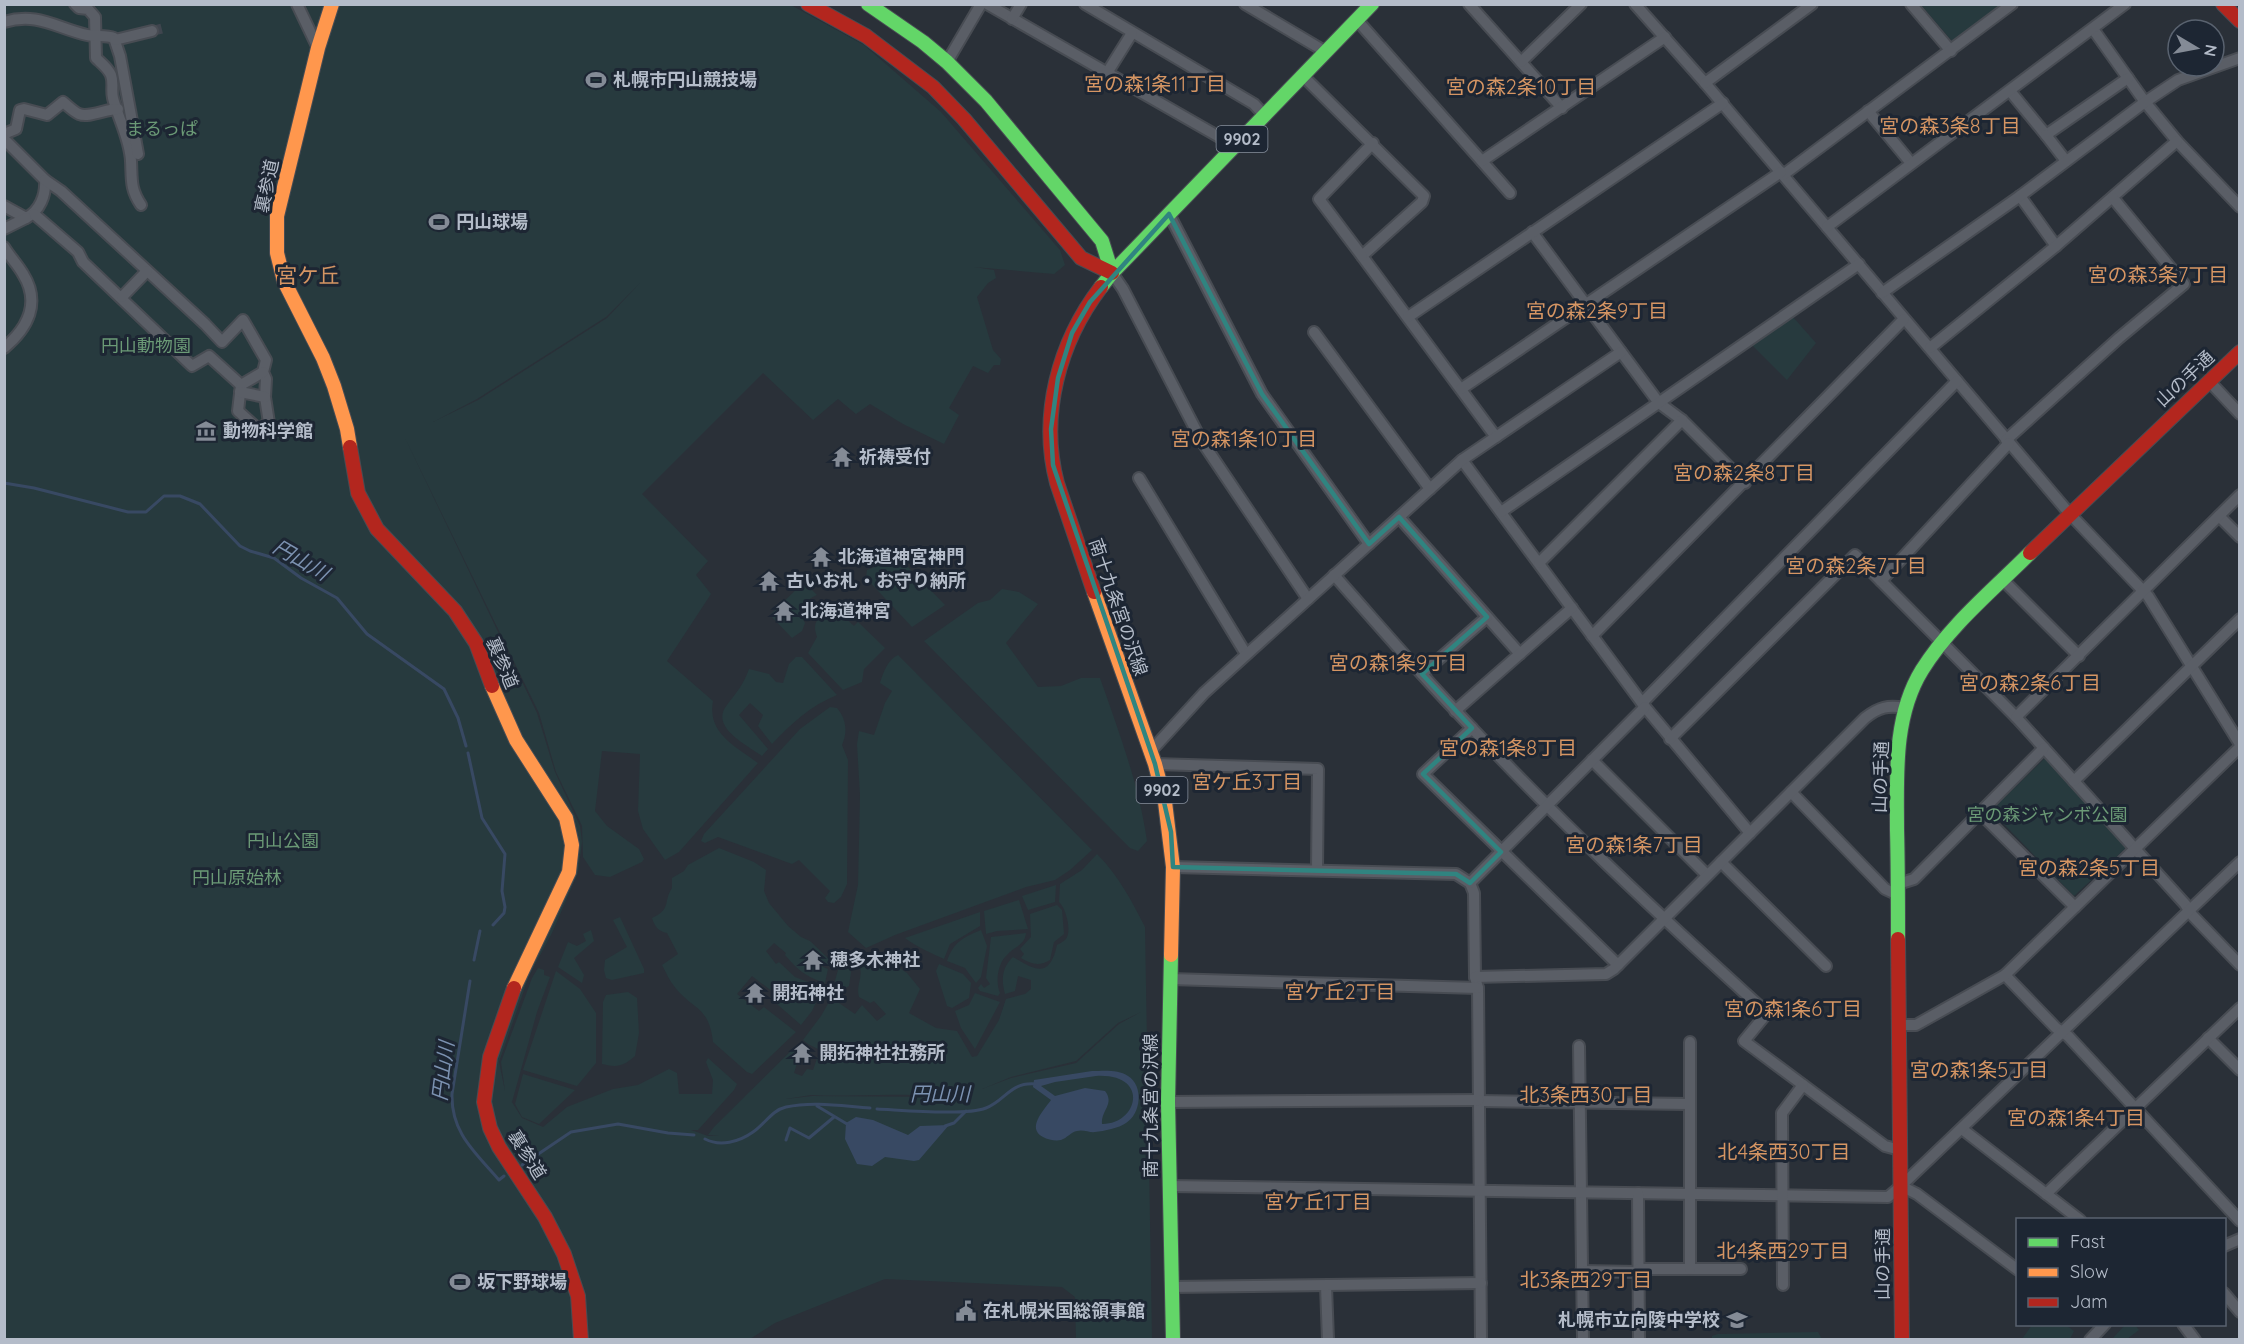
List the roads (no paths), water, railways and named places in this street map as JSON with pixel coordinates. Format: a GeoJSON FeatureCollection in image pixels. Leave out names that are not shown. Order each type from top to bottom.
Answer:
{"type":"FeatureCollection","features":[{"type":"Feature","properties":{"kind":"main road","name":"裏参道"},"geometry":{"type":"LineString","coordinates":[[332,4],[318,48],[277,216],[277,254],[284,281],[323,358],[334,386],[347,429],[358,493],[364,507],[377,529],[454,611],[476,644],[516,740],[566,818],[572,837],[573,853],[569,872],[517,980],[490,1057],[484,1101],[490,1128],[545,1217],[564,1254],[578,1296],[580,1340]]}},
{"type":"Feature","properties":{"kind":"main road"},"geometry":{"type":"LineString","coordinates":[[808,4],[867,36],[933,87],[964,119],[1080,258],[1112,273]]}},
{"type":"Feature","properties":{"kind":"main road"},"geometry":{"type":"LineString","coordinates":[[868,4],[897,23],[947,62],[986,101],[1102,241],[1112,273]]}},
{"type":"Feature","properties":{"kind":"main road","name":"南十九条宮の沢線"},"geometry":{"type":"LineString","coordinates":[[1173,1340],[1168,1102],[1173,867],[1169,821],[1153,758],[1062,501],[1053,465],[1051,429],[1053,403],[1062,360],[1072,333],[1090,302],[1112,273],[1372,4]]}},
{"type":"Feature","properties":{"kind":"main road"},"geometry":{"type":"LineString","coordinates":[[2223,4],[2240,21]]}},
{"type":"Feature","properties":{"kind":"main road","name":"山の手通"},"geometry":{"type":"LineString","coordinates":[[1902,1340],[1897,783],[1899,744],[1905,708],[1913,688],[1942,642],[2069,513],[2240,352]]}},
{"type":"Feature","properties":{"kind":"street"},"geometry":{"type":"LineString","coordinates":[[75,4],[79,8],[88,9],[95,17],[96,58],[109,70],[112,77],[112,97],[118,109],[131,162],[134,194],[141,205]]}},
{"type":"Feature","properties":{"kind":"street"},"geometry":{"type":"LineString","coordinates":[[297,4],[318,48]]}},
{"type":"Feature","properties":{"kind":"street"},"geometry":{"type":"LineString","coordinates":[[947,62],[981,4]]}},
{"type":"Feature","properties":{"kind":"street"},"geometry":{"type":"LineString","coordinates":[[987,4],[1235,146]]}},
{"type":"Feature","properties":{"kind":"street"},"geometry":{"type":"LineString","coordinates":[[1012,19],[1020,4]]}},
{"type":"Feature","properties":{"kind":"street"},"geometry":{"type":"LineString","coordinates":[[1084,4],[1254,104],[1265,116]]}},
{"type":"Feature","properties":{"kind":"street"},"geometry":{"type":"LineString","coordinates":[[1245,4],[1326,52]]}},
{"type":"Feature","properties":{"kind":"street"},"geometry":{"type":"LineString","coordinates":[[1469,4],[1562,108]]}},
{"type":"Feature","properties":{"kind":"street"},"geometry":{"type":"LineString","coordinates":[[1521,62],[1581,4]]}},
{"type":"Feature","properties":{"kind":"street"},"geometry":{"type":"LineString","coordinates":[[1635,4],[1706,83],[2069,513],[2144,591],[2240,745],[2005,975],[1916,1025],[1899,1025]]}},
{"type":"Feature","properties":{"kind":"street"},"geometry":{"type":"LineString","coordinates":[[1706,83],[1812,4]]}},
{"type":"Feature","properties":{"kind":"street"},"geometry":{"type":"LineString","coordinates":[[1911,4],[1951,51]]}},
{"type":"Feature","properties":{"kind":"street"},"geometry":{"type":"LineString","coordinates":[[1461,389],[1782,174],[2012,4]]}},
{"type":"Feature","properties":{"kind":"street"},"geometry":{"type":"LineString","coordinates":[[1827,227],[2125,4]]}},
{"type":"Feature","properties":{"kind":"street"},"geometry":{"type":"LineString","coordinates":[[4,22],[37,18],[71,31],[108,36],[115,40],[138,154]]}},
{"type":"Feature","properties":{"kind":"street"},"geometry":{"type":"LineString","coordinates":[[1357,21],[1510,193]]}},
{"type":"Feature","properties":{"kind":"street"},"geometry":{"type":"LineString","coordinates":[[2093,29],[2145,102],[2177,141],[2240,207]]}},
{"type":"Feature","properties":{"kind":"street"},"geometry":{"type":"LineString","coordinates":[[115,40],[152,31]]}},
{"type":"Feature","properties":{"kind":"street"},"geometry":{"type":"LineString","coordinates":[[1107,73],[1132,33]]}},
{"type":"Feature","properties":{"kind":"street"},"geometry":{"type":"LineString","coordinates":[[1482,161],[1665,37]]}},
{"type":"Feature","properties":{"kind":"street"},"geometry":{"type":"LineString","coordinates":[[1882,293],[2020,196],[2178,80],[2240,58]]}},
{"type":"Feature","properties":{"kind":"street"},"geometry":{"type":"LineString","coordinates":[[1304,75],[1424,196],[1422,202],[1362,256]]}},
{"type":"Feature","properties":{"kind":"street"},"geometry":{"type":"LineString","coordinates":[[2046,135],[2128,78]]}},
{"type":"Feature","properties":{"kind":"street"},"geometry":{"type":"LineString","coordinates":[[2010,91],[2066,161]]}},
{"type":"Feature","properties":{"kind":"street"},"geometry":{"type":"LineString","coordinates":[[4,134],[16,129],[20,110],[24,109],[47,115],[63,102],[79,114],[87,115],[107,109],[118,109]]}},
{"type":"Feature","properties":{"kind":"street"},"geometry":{"type":"LineString","coordinates":[[1408,318],[1723,104]]}},
{"type":"Feature","properties":{"kind":"street"},"geometry":{"type":"LineString","coordinates":[[1868,111],[1911,163]]}},
{"type":"Feature","properties":{"kind":"street"},"geometry":{"type":"LineString","coordinates":[[4,139],[45,180],[61,191],[222,342]]}},
{"type":"Feature","properties":{"kind":"street"},"geometry":{"type":"LineString","coordinates":[[1930,348],[2056,246],[2177,141]]}},
{"type":"Feature","properties":{"kind":"street"},"geometry":{"type":"LineString","coordinates":[[1373,143],[1319,199],[1496,437]]}},
{"type":"Feature","properties":{"kind":"street"},"geometry":{"type":"LineString","coordinates":[[4,229],[30,216],[42,201],[45,180]]}},
{"type":"Feature","properties":{"kind":"street"},"geometry":{"type":"LineString","coordinates":[[2020,196],[2056,246]]}},
{"type":"Feature","properties":{"kind":"street"},"geometry":{"type":"LineString","coordinates":[[1881,581],[2008,441],[2120,338],[2184,284],[2113,198]]}},
{"type":"Feature","properties":{"kind":"street"},"geometry":{"type":"LineString","coordinates":[[4,206],[30,216],[78,252],[83,262],[192,366],[209,356],[243,321],[266,360],[263,372],[266,379],[265,397],[273,427],[258,429],[238,411],[240,388]]}},
{"type":"Feature","properties":{"kind":"street"},"geometry":{"type":"LineString","coordinates":[[1169,214],[1262,394],[1369,544]]}},
{"type":"Feature","properties":{"kind":"street"},"geometry":{"type":"LineString","coordinates":[[1532,232],[1659,403],[1682,420],[1745,483]]}},
{"type":"Feature","properties":{"kind":"street"},"geometry":{"type":"LineString","coordinates":[[4,248],[27,282],[32,301],[29,318],[24,327],[18,336],[4,348]]}},
{"type":"Feature","properties":{"kind":"street"},"geometry":{"type":"LineString","coordinates":[[1501,512],[1859,264]]}},
{"type":"Feature","properties":{"kind":"street"},"geometry":{"type":"LineString","coordinates":[[122,297],[147,271]]}},
{"type":"Feature","properties":{"kind":"street"},"geometry":{"type":"LineString","coordinates":[[1112,273],[1123,289],[1201,440],[1308,598]]}},
{"type":"Feature","properties":{"kind":"street"},"geometry":{"type":"LineString","coordinates":[[1592,636],[1905,319]]}},
{"type":"Feature","properties":{"kind":"street"},"geometry":{"type":"LineString","coordinates":[[1314,332],[1430,489]]}},
{"type":"Feature","properties":{"kind":"street"},"geometry":{"type":"LineString","coordinates":[[1153,758],[1204,693],[1462,460],[1621,352]]}},
{"type":"Feature","properties":{"kind":"street"},"geometry":{"type":"LineString","coordinates":[[209,356],[240,388],[265,397]]}},
{"type":"Feature","properties":{"kind":"street"},"geometry":{"type":"LineString","coordinates":[[240,388],[263,372]]}},
{"type":"Feature","properties":{"kind":"street"},"geometry":{"type":"LineString","coordinates":[[1470,883],[1592,760],[1957,381]]}},
{"type":"Feature","properties":{"kind":"street"},"geometry":{"type":"LineString","coordinates":[[2209,381],[2240,414]]}},
{"type":"Feature","properties":{"kind":"street"},"geometry":{"type":"LineString","coordinates":[[1539,563],[1682,420]]}},
{"type":"Feature","properties":{"kind":"street"},"geometry":{"type":"LineString","coordinates":[[1462,460],[1643,705],[1750,833]]}},
{"type":"Feature","properties":{"kind":"street"},"geometry":{"type":"LineString","coordinates":[[1140,478],[1246,654]]}},
{"type":"Feature","properties":{"kind":"street"},"geometry":{"type":"LineString","coordinates":[[2016,717],[2240,495]]}},
{"type":"Feature","properties":{"kind":"street"},"geometry":{"type":"LineString","coordinates":[[2219,516],[2240,537]]}},
{"type":"Feature","properties":{"kind":"street"},"geometry":{"type":"LineString","coordinates":[[1399,517],[1520,654]]}},
{"type":"Feature","properties":{"kind":"street"},"geometry":{"type":"LineString","coordinates":[[1670,739],[1856,555],[2016,717],[2240,965]]}},
{"type":"Feature","properties":{"kind":"street"},"geometry":{"type":"LineString","coordinates":[[1334,575],[1455,711],[1547,805],[1663,919],[1767,1013],[1744,1041],[1885,1146],[1900,1150]]}},
{"type":"Feature","properties":{"kind":"street"},"geometry":{"type":"LineString","coordinates":[[2003,580],[2079,656]]}},
{"type":"Feature","properties":{"kind":"street"},"geometry":{"type":"LineString","coordinates":[[1455,711],[1572,608]]}},
{"type":"Feature","properties":{"kind":"street"},"geometry":{"type":"LineString","coordinates":[[1422,674],[1487,617]]}},
{"type":"Feature","properties":{"kind":"street"},"geometry":{"type":"LineString","coordinates":[[2074,781],[2240,619]]}},
{"type":"Feature","properties":{"kind":"street"},"geometry":{"type":"LineString","coordinates":[[1170,979],[1476,983],[1606,974],[1618,965],[1865,718],[1878,708],[1890,705],[1905,708]]}},
{"type":"Feature","properties":{"kind":"street"},"geometry":{"type":"LineString","coordinates":[[1472,728],[1423,774],[1618,965]]}},
{"type":"Feature","properties":{"kind":"street"},"geometry":{"type":"LineString","coordinates":[[1791,792],[1885,889],[1898,890],[1914,879],[2044,748]]}},
{"type":"Feature","properties":{"kind":"street"},"geometry":{"type":"LineString","coordinates":[[1153,758],[1318,769],[1317,870]]}},
{"type":"Feature","properties":{"kind":"street"},"geometry":{"type":"LineString","coordinates":[[1592,760],[1707,876]]}},
{"type":"Feature","properties":{"kind":"street"},"geometry":{"type":"LineString","coordinates":[[1980,813],[2075,907]]}},
{"type":"Feature","properties":{"kind":"street"},"geometry":{"type":"LineString","coordinates":[[1721,862],[1826,966]]}},
{"type":"Feature","properties":{"kind":"street"},"geometry":{"type":"LineString","coordinates":[[1169,1186],[1887,1197],[1962,1129],[2240,862]]}},
{"type":"Feature","properties":{"kind":"street"},"geometry":{"type":"LineString","coordinates":[[1173,867],[1456,874],[1470,883],[1474,893],[1479,1100],[1481,1340]]}},
{"type":"Feature","properties":{"kind":"street"},"geometry":{"type":"LineString","coordinates":[[2005,975],[2056,1028],[2068,1036],[2240,1221]]}},
{"type":"Feature","properties":{"kind":"street"},"geometry":{"type":"LineString","coordinates":[[2046,1194],[2240,1008]]}},
{"type":"Feature","properties":{"kind":"street"},"geometry":{"type":"LineString","coordinates":[[2208,1038],[2240,1070]]}},
{"type":"Feature","properties":{"kind":"street"},"geometry":{"type":"LineString","coordinates":[[1690,1042],[1690,1269]]}},
{"type":"Feature","properties":{"kind":"street"},"geometry":{"type":"LineString","coordinates":[[1579,1046],[1583,1340]]}},
{"type":"Feature","properties":{"kind":"street"},"geometry":{"type":"LineString","coordinates":[[1783,1285],[1782,1113],[1803,1085]]}},
{"type":"Feature","properties":{"kind":"street"},"geometry":{"type":"LineString","coordinates":[[1168,1102],[1479,1100],[1689,1104]]}},
{"type":"Feature","properties":{"kind":"street"},"geometry":{"type":"LineString","coordinates":[[1962,1129],[2077,1218]]}},
{"type":"Feature","properties":{"kind":"street"},"geometry":{"type":"LineString","coordinates":[[1901,1186],[1917,1194],[2016,1268]]}},
{"type":"Feature","properties":{"kind":"street"},"geometry":{"type":"LineString","coordinates":[[1638,1193],[1638,1340]]}},
{"type":"Feature","properties":{"kind":"street"},"geometry":{"type":"LineString","coordinates":[[2226,1245],[2240,1239]]}},
{"type":"Feature","properties":{"kind":"street"},"geometry":{"type":"LineString","coordinates":[[1581,1271],[1741,1269]]}},
{"type":"Feature","properties":{"kind":"street"},"geometry":{"type":"LineString","coordinates":[[1172,1287],[1481,1282]]}},
{"type":"Feature","properties":{"kind":"street"},"geometry":{"type":"LineString","coordinates":[[1326,1286],[1328,1340]]}},
{"type":"Feature","properties":{"kind":"street"},"geometry":{"type":"LineString","coordinates":[[2226,1295],[2240,1311]]}},
{"type":"Feature","properties":{"kind":"street"},"geometry":{"type":"LineString","coordinates":[[2184,1326],[2194,1340]]}},
{"type":"Feature","properties":{"kind":"water"},"geometry":{"type":"Polygon","coordinates":[[[1092,1071],[1120,1072],[1128,1076],[1137,1086],[1139,1100],[1135,1113],[1126,1123],[1107,1130],[1079,1131],[1061,1140],[1050,1140],[1038,1133],[1036,1124],[1051,1100],[1033,1087],[1034,1080],[1092,1071]],[[1096,1076],[1041,1086],[1055,1096],[1085,1088],[1105,1091],[1109,1100],[1102,1124],[1114,1122],[1124,1116],[1133,1099],[1132,1090],[1125,1082],[1114,1077],[1096,1076]]]}},
{"type":"Feature","properties":{"kind":"water"},"geometry":{"type":"Polygon","coordinates":[[[856,1117],[873,1120],[908,1135],[920,1126],[949,1125],[919,1160],[885,1157],[872,1166],[857,1164],[845,1139],[846,1123],[856,1117]]]}},
{"type":"Feature","properties":{"kind":"waterway","name":"円山川"},"geometry":{"type":"LineString","coordinates":[[4,483],[34,488],[128,512],[146,512],[164,496],[180,496],[200,504],[240,546],[274,558],[301,578],[337,598],[367,634],[444,689],[458,718],[466,746]]}},
{"type":"Feature","properties":{"kind":"waterway","name":"円山川"},"geometry":{"type":"LineString","coordinates":[[468,753],[482,818],[505,854],[502,891],[504,913],[493,925]]}},
{"type":"Feature","properties":{"kind":"waterway","name":"円山川"},"geometry":{"type":"LineString","coordinates":[[474,960],[480,931]]}},
{"type":"Feature","properties":{"kind":"waterway","name":"円山川"},"geometry":{"type":"LineString","coordinates":[[470,981],[452,1094],[453,1108],[460,1131],[473,1151],[499,1180],[504,1176]]}},
{"type":"Feature","properties":{"kind":"waterway","name":"円山川"},"geometry":{"type":"LineString","coordinates":[[877,1109],[933,1112],[977,1110],[993,1105],[1019,1086],[1035,1084]]}},
{"type":"Feature","properties":{"kind":"waterway","name":"円山川"},"geometry":{"type":"LineString","coordinates":[[705,1139],[723,1143],[748,1136],[777,1111],[796,1105],[817,1104],[870,1108]]}},
{"type":"Feature","properties":{"kind":"waterway"},"geometry":{"type":"LineString","coordinates":[[817,1106],[847,1124]]}},
{"type":"Feature","properties":{"kind":"waterway"},"geometry":{"type":"LineString","coordinates":[[945,1126],[954,1123],[966,1111]]}},
{"type":"Feature","properties":{"kind":"waterway"},"geometry":{"type":"LineString","coordinates":[[786,1140],[790,1128],[809,1138],[834,1117]]}},
{"type":"Feature","properties":{"kind":"waterway","name":"円山川"},"geometry":{"type":"LineString","coordinates":[[522,1165],[571,1132],[618,1124],[694,1135]]}},
{"type":"Feature","properties":{"kind":"tunnel"},"geometry":{"type":"LineString","coordinates":[[152,31],[164,28]]}},
{"type":"Feature","properties":{"kind":"tunnel"},"geometry":{"type":"LineString","coordinates":[[277,430],[285,437]]}},
{"type":"Feature","properties":{"kind":"place","name":"札幌市円山競技場"},"geometry":{"type":"Point","coordinates":[596,80]}},
{"type":"Feature","properties":{"kind":"place","name":"円山球場"},"geometry":{"type":"Point","coordinates":[439,222]}},
{"type":"Feature","properties":{"kind":"place","name":"動物科学館"},"geometry":{"type":"Point","coordinates":[206,431]}},
{"type":"Feature","properties":{"kind":"place","name":"祈祷受付"},"geometry":{"type":"Point","coordinates":[842,457]}},
{"type":"Feature","properties":{"kind":"place","name":"北海道神宮神門"},"geometry":{"type":"Point","coordinates":[821,557]}},
{"type":"Feature","properties":{"kind":"place","name":"古いお札・お守り納所"},"geometry":{"type":"Point","coordinates":[769,581]}},
{"type":"Feature","properties":{"kind":"place","name":"北海道神宮"},"geometry":{"type":"Point","coordinates":[784,611]}},
{"type":"Feature","properties":{"kind":"place","name":"穂多木神社"},"geometry":{"type":"Point","coordinates":[813,960]}},
{"type":"Feature","properties":{"kind":"place","name":"開拓神社"},"geometry":{"type":"Point","coordinates":[755,993]}},
{"type":"Feature","properties":{"kind":"place","name":"開拓神社社務所"},"geometry":{"type":"Point","coordinates":[802,1053]}},
{"type":"Feature","properties":{"kind":"place","name":"坂下野球場"},"geometry":{"type":"Point","coordinates":[460,1282]}},
{"type":"Feature","properties":{"kind":"place","name":"在札幌米国総領事館"},"geometry":{"type":"Point","coordinates":[966,1311]}},
{"type":"Feature","properties":{"kind":"place","name":"札幌市立向陵中学校"},"geometry":{"type":"Point","coordinates":[1737,1320]}},
{"type":"Feature","properties":{"kind":"district","name":"宮の森1条11丁目"},"geometry":{"type":"Point","coordinates":[1155,84]}},
{"type":"Feature","properties":{"kind":"district","name":"宮の森2条10丁目"},"geometry":{"type":"Point","coordinates":[1521,87]}},
{"type":"Feature","properties":{"kind":"district","name":"宮の森3条8丁目"},"geometry":{"type":"Point","coordinates":[1950,126]}},
{"type":"Feature","properties":{"kind":"district","name":"宮の森3条7丁目"},"geometry":{"type":"Point","coordinates":[2158,275]}},
{"type":"Feature","properties":{"kind":"district","name":"宮ケ丘"},"geometry":{"type":"Point","coordinates":[308,276]}},
{"type":"Feature","properties":{"kind":"district","name":"宮の森2条9丁目"},"geometry":{"type":"Point","coordinates":[1597,311]}},
{"type":"Feature","properties":{"kind":"district","name":"宮の森1条10丁目"},"geometry":{"type":"Point","coordinates":[1244,439]}},
{"type":"Feature","properties":{"kind":"district","name":"宮の森2条8丁目"},"geometry":{"type":"Point","coordinates":[1744,473]}},
{"type":"Feature","properties":{"kind":"district","name":"宮の森2条7丁目"},"geometry":{"type":"Point","coordinates":[1856,566]}},
{"type":"Feature","properties":{"kind":"district","name":"宮の森1条9丁目"},"geometry":{"type":"Point","coordinates":[1398,663]}},
{"type":"Feature","properties":{"kind":"district","name":"宮の森2条6丁目"},"geometry":{"type":"Point","coordinates":[2030,683]}},
{"type":"Feature","properties":{"kind":"district","name":"宮の森1条8丁目"},"geometry":{"type":"Point","coordinates":[1508,748]}},
{"type":"Feature","properties":{"kind":"district","name":"宮ケ丘3丁目"},"geometry":{"type":"Point","coordinates":[1247,782]}},
{"type":"Feature","properties":{"kind":"district","name":"宮の森1条7丁目"},"geometry":{"type":"Point","coordinates":[1634,845]}},
{"type":"Feature","properties":{"kind":"district","name":"宮の森2条5丁目"},"geometry":{"type":"Point","coordinates":[2089,868]}},
{"type":"Feature","properties":{"kind":"district","name":"宮ケ丘2丁目"},"geometry":{"type":"Point","coordinates":[1340,992]}},
{"type":"Feature","properties":{"kind":"district","name":"宮の森1条6丁目"},"geometry":{"type":"Point","coordinates":[1793,1009]}},
{"type":"Feature","properties":{"kind":"district","name":"宮の森1条5丁目"},"geometry":{"type":"Point","coordinates":[1979,1070]}},
{"type":"Feature","properties":{"kind":"district","name":"北3条西30丁目"},"geometry":{"type":"Point","coordinates":[1586,1095]}},
{"type":"Feature","properties":{"kind":"district","name":"宮の森1条4丁目"},"geometry":{"type":"Point","coordinates":[2076,1118]}},
{"type":"Feature","properties":{"kind":"district","name":"北4条西30丁目"},"geometry":{"type":"Point","coordinates":[1784,1152]}},
{"type":"Feature","properties":{"kind":"district","name":"宮ケ丘1丁目"},"geometry":{"type":"Point","coordinates":[1318,1202]}},
{"type":"Feature","properties":{"kind":"district","name":"北4条西29丁目"},"geometry":{"type":"Point","coordinates":[1783,1251]}},
{"type":"Feature","properties":{"kind":"district","name":"北3条西29丁目"},"geometry":{"type":"Point","coordinates":[1586,1280]}},
{"type":"Feature","properties":{"kind":"park label","name":"まるっぱ"},"geometry":{"type":"Point","coordinates":[162,129]}},
{"type":"Feature","properties":{"kind":"park label","name":"円山動物園"},"geometry":{"type":"Point","coordinates":[146,346]}},
{"type":"Feature","properties":{"kind":"park label","name":"宮の森ジャンボ公園"},"geometry":{"type":"Point","coordinates":[2047,815]}},
{"type":"Feature","properties":{"kind":"park label","name":"円山公園"},"geometry":{"type":"Point","coordinates":[283,841]}},
{"type":"Feature","properties":{"kind":"park label","name":"円山原始林"},"geometry":{"type":"Point","coordinates":[237,878]}}]}
